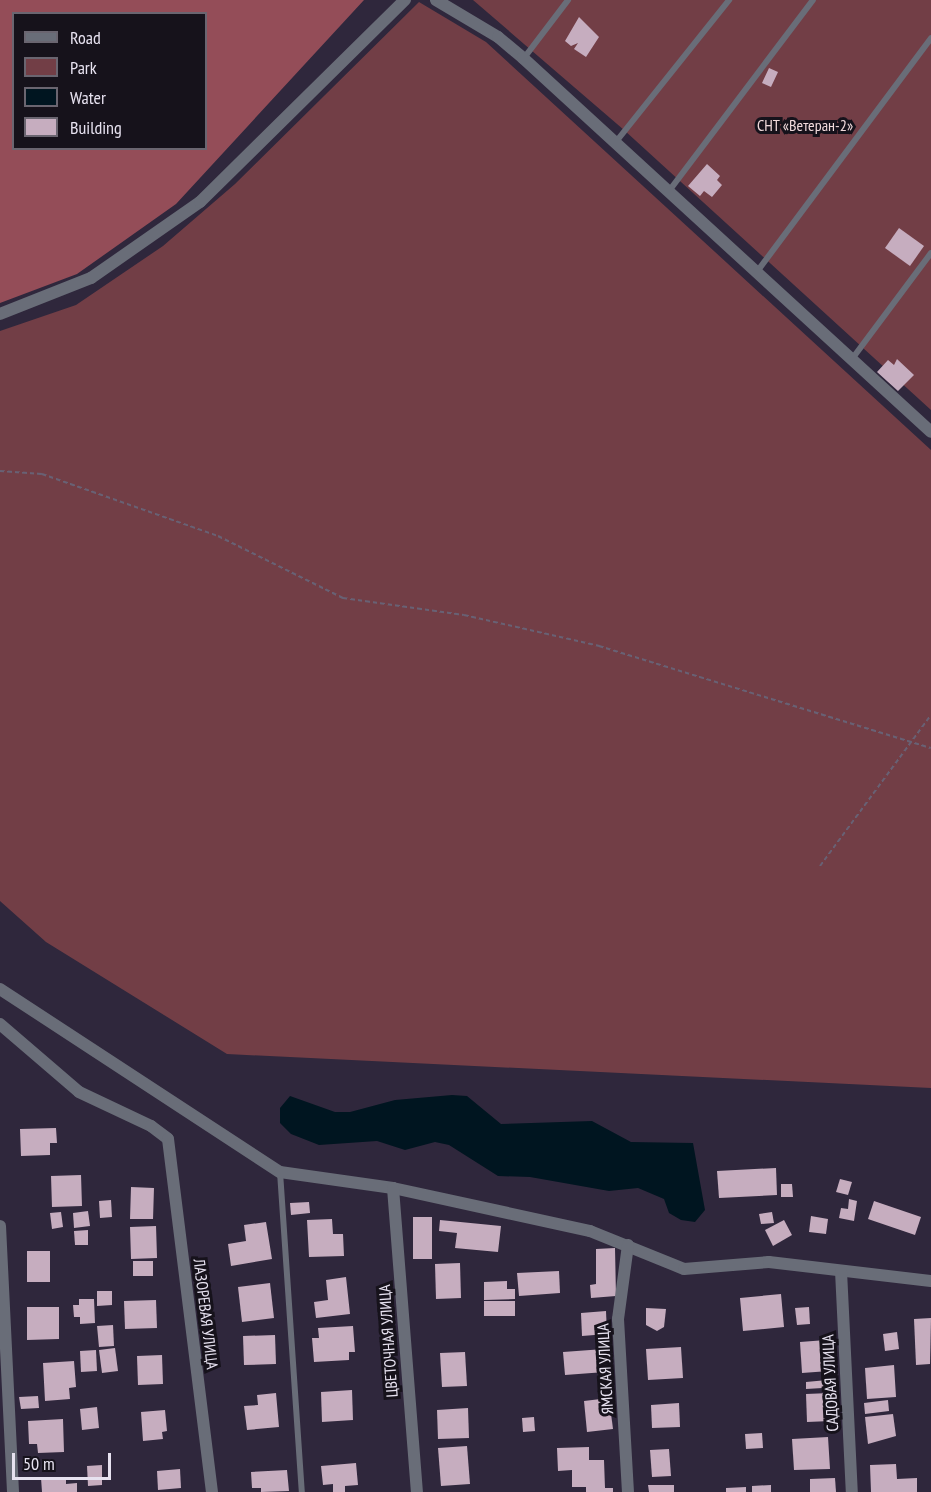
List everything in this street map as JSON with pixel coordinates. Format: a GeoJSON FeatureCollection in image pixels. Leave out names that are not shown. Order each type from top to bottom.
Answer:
{"type":"FeatureCollection","features":[{"type":"Feature","properties":{"kind":"street"},"geometry":{"type":"LineString","coordinates":[[0,314],[91,278],[200,202],[405,0]]}},
{"type":"Feature","properties":{"kind":"street"},"geometry":{"type":"LineString","coordinates":[[436,0],[498,37],[523,58],[931,432]]}},
{"type":"Feature","properties":{"kind":"street"},"geometry":{"type":"LineString","coordinates":[[0,989],[280,1172],[393,1188],[590,1231],[684,1269],[770,1262],[931,1281]]}},
{"type":"Feature","properties":{"kind":"street","name":"ЛАЗОРЕВАЯ УЛИЦА"},"geometry":{"type":"LineString","coordinates":[[0,1024],[79,1092],[151,1126],[168,1139],[212,1492]]}},
{"type":"Feature","properties":{"kind":"street","name":"ЦВЕТОЧНАЯ УЛИЦА"},"geometry":{"type":"LineString","coordinates":[[393,1188],[417,1492]]}},
{"type":"Feature","properties":{"kind":"street"},"geometry":{"type":"LineString","coordinates":[[0,1226],[13,1492]]}},
{"type":"Feature","properties":{"kind":"street","name":"ЯМСКАЯ УЛИЦА"},"geometry":{"type":"LineString","coordinates":[[628,1245],[618,1319],[628,1492]]}},
{"type":"Feature","properties":{"kind":"street","name":"САДОВАЯ УЛИЦА"},"geometry":{"type":"LineString","coordinates":[[841,1271],[852,1492]]}},
{"type":"Feature","properties":{"kind":"lane"},"geometry":{"type":"LineString","coordinates":[[523,58],[568,0]]}},
{"type":"Feature","properties":{"kind":"lane"},"geometry":{"type":"LineString","coordinates":[[615,144],[729,0]]}},
{"type":"Feature","properties":{"kind":"lane"},"geometry":{"type":"LineString","coordinates":[[669,192],[813,0]]}},
{"type":"Feature","properties":{"kind":"lane"},"geometry":{"type":"LineString","coordinates":[[756,273],[931,38]]}},
{"type":"Feature","properties":{"kind":"lane"},"geometry":{"type":"LineString","coordinates":[[852,359],[931,253]]}},
{"type":"Feature","properties":{"kind":"lane"},"geometry":{"type":"LineString","coordinates":[[280,1172],[302,1492]]}},
{"type":"Feature","properties":{"kind":"path"},"geometry":{"type":"LineString","coordinates":[[0,471],[42,474],[218,536],[343,598],[464,615],[599,646],[913,740],[931,748]]}},
{"type":"Feature","properties":{"kind":"path"},"geometry":{"type":"LineString","coordinates":[[820,866],[931,715]]}},
{"type":"Feature","properties":{"kind":"green space","name":"СНТ «Ветеран-2»"},"geometry":{"type":"Polygon","coordinates":[[[473,0],[931,0],[931,410],[624,130],[473,0]]]}},
{"type":"Feature","properties":{"kind":"green space"},"geometry":{"type":"Polygon","coordinates":[[[419,2],[486,42],[931,450],[931,1088],[227,1054],[46,942],[0,901],[0,331],[76,305],[163,246],[235,184],[419,2]]]}},
{"type":"Feature","properties":{"kind":"shaded area"},"geometry":{"type":"Polygon","coordinates":[[[0,0],[364,0],[176,204],[77,274],[0,303],[0,0]]]}},
{"type":"Feature","properties":{"kind":"water"},"geometry":{"type":"Polygon","coordinates":[[[452,1095],[467,1096],[501,1124],[592,1121],[631,1142],[693,1143],[705,1210],[695,1222],[681,1220],[669,1213],[664,1199],[638,1188],[609,1191],[530,1177],[498,1176],[449,1145],[435,1142],[405,1150],[377,1141],[319,1145],[291,1134],[280,1123],[280,1108],[290,1096],[335,1112],[350,1112],[395,1100],[452,1095]]]}},
{"type":"Feature","properties":{"kind":"building"},"geometry":{"type":"Polygon","coordinates":[[[579,17],[599,37],[586,57],[574,49],[578,43],[571,46],[565,41],[579,17]]]}},
{"type":"Feature","properties":{"kind":"building"},"geometry":{"type":"Polygon","coordinates":[[[769,68],[778,72],[771,87],[762,83],[769,68]]]}},
{"type":"Feature","properties":{"kind":"building"},"geometry":{"type":"Polygon","coordinates":[[[707,164],[720,176],[717,180],[722,185],[712,197],[704,191],[700,196],[688,186],[707,164]]]}},
{"type":"Feature","properties":{"kind":"building"},"geometry":{"type":"Polygon","coordinates":[[[899,228],[924,246],[910,266],[885,248],[899,228]]]}},
{"type":"Feature","properties":{"kind":"building"},"geometry":{"type":"Polygon","coordinates":[[[897,359],[914,375],[898,391],[877,372],[888,360],[894,365],[897,359]]]}},
{"type":"Feature","properties":{"kind":"building"},"geometry":{"type":"Polygon","coordinates":[[[56,1128],[57,1143],[50,1143],[50,1155],[21,1156],[20,1129],[56,1128]]]}},
{"type":"Feature","properties":{"kind":"building"},"geometry":{"type":"Polygon","coordinates":[[[776,1168],[777,1195],[719,1198],[717,1171],[776,1168]]]}},
{"type":"Feature","properties":{"kind":"building"},"geometry":{"type":"Polygon","coordinates":[[[81,1175],[82,1206],[52,1207],[51,1176],[81,1175]]]}},
{"type":"Feature","properties":{"kind":"building"},"geometry":{"type":"Polygon","coordinates":[[[840,1179],[852,1182],[848,1195],[836,1192],[840,1179]]]}},
{"type":"Feature","properties":{"kind":"building"},"geometry":{"type":"Polygon","coordinates":[[[781,1184],[792,1184],[793,1197],[781,1197],[781,1184]]]}},
{"type":"Feature","properties":{"kind":"building"},"geometry":{"type":"Polygon","coordinates":[[[131,1187],[154,1188],[153,1219],[130,1219],[131,1187]]]}},
{"type":"Feature","properties":{"kind":"building"},"geometry":{"type":"Polygon","coordinates":[[[849,1199],[857,1201],[854,1221],[839,1218],[841,1208],[848,1209],[849,1199]]]}},
{"type":"Feature","properties":{"kind":"building"},"geometry":{"type":"Polygon","coordinates":[[[111,1200],[112,1217],[100,1218],[99,1201],[111,1200]]]}},
{"type":"Feature","properties":{"kind":"building"},"geometry":{"type":"Polygon","coordinates":[[[874,1201],[921,1217],[915,1235],[868,1219],[874,1201]]]}},
{"type":"Feature","properties":{"kind":"building"},"geometry":{"type":"Polygon","coordinates":[[[309,1202],[310,1213],[291,1215],[290,1203],[309,1202]]]}},
{"type":"Feature","properties":{"kind":"building"},"geometry":{"type":"Polygon","coordinates":[[[88,1211],[90,1226],[74,1228],[73,1213],[88,1211]]]}},
{"type":"Feature","properties":{"kind":"building"},"geometry":{"type":"Polygon","coordinates":[[[61,1212],[63,1227],[52,1229],[50,1213],[61,1212]]]}},
{"type":"Feature","properties":{"kind":"building"},"geometry":{"type":"Polygon","coordinates":[[[772,1212],[774,1223],[761,1224],[759,1214],[772,1212]]]}},
{"type":"Feature","properties":{"kind":"building"},"geometry":{"type":"Polygon","coordinates":[[[811,1216],[828,1219],[826,1234],[809,1232],[811,1216]]]}},
{"type":"Feature","properties":{"kind":"building"},"geometry":{"type":"Polygon","coordinates":[[[413,1217],[432,1217],[432,1259],[413,1259],[413,1217]]]}},
{"type":"Feature","properties":{"kind":"building"},"geometry":{"type":"Polygon","coordinates":[[[332,1219],[333,1234],[343,1234],[344,1256],[309,1257],[307,1220],[332,1219]]]}},
{"type":"Feature","properties":{"kind":"building"},"geometry":{"type":"Polygon","coordinates":[[[440,1220],[501,1226],[498,1252],[455,1248],[457,1233],[439,1231],[440,1220]]]}},
{"type":"Feature","properties":{"kind":"building"},"geometry":{"type":"Polygon","coordinates":[[[784,1220],[792,1235],[773,1246],[765,1230],[784,1220]]]}},
{"type":"Feature","properties":{"kind":"building"},"geometry":{"type":"Polygon","coordinates":[[[266,1222],[272,1259],[231,1266],[228,1244],[246,1241],[244,1225],[266,1222]]]}},
{"type":"Feature","properties":{"kind":"building"},"geometry":{"type":"Polygon","coordinates":[[[156,1226],[157,1258],[131,1259],[130,1227],[156,1226]]]}},
{"type":"Feature","properties":{"kind":"building"},"geometry":{"type":"Polygon","coordinates":[[[88,1230],[88,1245],[75,1245],[74,1231],[88,1230]]]}},
{"type":"Feature","properties":{"kind":"building"},"geometry":{"type":"Polygon","coordinates":[[[615,1248],[616,1296],[591,1298],[590,1285],[596,1284],[596,1249],[615,1248]]]}},
{"type":"Feature","properties":{"kind":"building"},"geometry":{"type":"Polygon","coordinates":[[[27,1251],[50,1251],[50,1282],[27,1282],[27,1251]]]}},
{"type":"Feature","properties":{"kind":"building"},"geometry":{"type":"Polygon","coordinates":[[[133,1261],[153,1261],[153,1276],[133,1276],[133,1261]]]}},
{"type":"Feature","properties":{"kind":"building"},"geometry":{"type":"Polygon","coordinates":[[[460,1263],[461,1298],[436,1299],[435,1264],[460,1263]]]}},
{"type":"Feature","properties":{"kind":"building"},"geometry":{"type":"Polygon","coordinates":[[[559,1271],[560,1293],[519,1296],[517,1273],[559,1271]]]}},
{"type":"Feature","properties":{"kind":"building"},"geometry":{"type":"Polygon","coordinates":[[[346,1277],[350,1314],[316,1318],[314,1302],[328,1300],[326,1280],[346,1277]]]}},
{"type":"Feature","properties":{"kind":"building"},"geometry":{"type":"Polygon","coordinates":[[[507,1281],[507,1289],[515,1289],[515,1299],[484,1300],[484,1282],[507,1281]]]}},
{"type":"Feature","properties":{"kind":"building"},"geometry":{"type":"Polygon","coordinates":[[[270,1283],[274,1318],[242,1322],[238,1287],[270,1283]]]}},
{"type":"Feature","properties":{"kind":"building"},"geometry":{"type":"Polygon","coordinates":[[[97,1291],[112,1291],[112,1305],[97,1306],[97,1291]]]}},
{"type":"Feature","properties":{"kind":"building"},"geometry":{"type":"Polygon","coordinates":[[[781,1294],[784,1327],[743,1331],[740,1298],[781,1294]]]}},
{"type":"Feature","properties":{"kind":"building"},"geometry":{"type":"Polygon","coordinates":[[[79,1299],[94,1299],[95,1323],[80,1324],[80,1317],[74,1317],[73,1305],[79,1305],[79,1299]]]}},
{"type":"Feature","properties":{"kind":"building"},"geometry":{"type":"Polygon","coordinates":[[[156,1300],[157,1328],[125,1329],[124,1301],[156,1300]]]}},
{"type":"Feature","properties":{"kind":"building"},"geometry":{"type":"Polygon","coordinates":[[[484,1301],[515,1301],[515,1316],[484,1316],[484,1301]]]}},
{"type":"Feature","properties":{"kind":"building"},"geometry":{"type":"Polygon","coordinates":[[[27,1307],[59,1307],[59,1339],[27,1340],[27,1307]]]}},
{"type":"Feature","properties":{"kind":"building"},"geometry":{"type":"Polygon","coordinates":[[[809,1307],[810,1324],[797,1325],[795,1308],[809,1307]]]}},
{"type":"Feature","properties":{"kind":"building"},"geometry":{"type":"Polygon","coordinates":[[[646,1308],[666,1309],[664,1327],[657,1331],[646,1325],[646,1308]]]}},
{"type":"Feature","properties":{"kind":"building"},"geometry":{"type":"Polygon","coordinates":[[[606,1311],[607,1334],[582,1336],[581,1313],[606,1311]]]}},
{"type":"Feature","properties":{"kind":"building"},"geometry":{"type":"Polygon","coordinates":[[[931,1318],[930,1364],[916,1365],[914,1319],[931,1318]]]}},
{"type":"Feature","properties":{"kind":"building"},"geometry":{"type":"Polygon","coordinates":[[[113,1325],[114,1346],[99,1347],[97,1326],[113,1325]]]}},
{"type":"Feature","properties":{"kind":"building"},"geometry":{"type":"Polygon","coordinates":[[[353,1326],[355,1352],[349,1352],[349,1360],[314,1362],[312,1338],[319,1338],[318,1328],[353,1326]]]}},
{"type":"Feature","properties":{"kind":"building"},"geometry":{"type":"Polygon","coordinates":[[[897,1332],[899,1349],[885,1351],[883,1334],[897,1332]]]}},
{"type":"Feature","properties":{"kind":"building"},"geometry":{"type":"Polygon","coordinates":[[[275,1335],[276,1364],[244,1365],[243,1336],[275,1335]]]}},
{"type":"Feature","properties":{"kind":"building"},"geometry":{"type":"Polygon","coordinates":[[[826,1340],[829,1371],[802,1373],[800,1342],[826,1340]]]}},
{"type":"Feature","properties":{"kind":"building"},"geometry":{"type":"Polygon","coordinates":[[[681,1347],[683,1378],[648,1380],[646,1349],[681,1347]]]}},
{"type":"Feature","properties":{"kind":"building"},"geometry":{"type":"Polygon","coordinates":[[[115,1348],[118,1371],[102,1373],[99,1350],[115,1348]]]}},
{"type":"Feature","properties":{"kind":"building"},"geometry":{"type":"Polygon","coordinates":[[[604,1349],[605,1372],[565,1375],[563,1352],[604,1349]]]}},
{"type":"Feature","properties":{"kind":"building"},"geometry":{"type":"Polygon","coordinates":[[[96,1350],[97,1371],[81,1372],[80,1351],[96,1350]]]}},
{"type":"Feature","properties":{"kind":"building"},"geometry":{"type":"Polygon","coordinates":[[[465,1352],[467,1386],[442,1387],[440,1353],[465,1352]]]}},
{"type":"Feature","properties":{"kind":"building"},"geometry":{"type":"Polygon","coordinates":[[[162,1355],[163,1384],[138,1385],[137,1356],[162,1355]]]}},
{"type":"Feature","properties":{"kind":"building"},"geometry":{"type":"Polygon","coordinates":[[[74,1361],[76,1387],[69,1388],[70,1399],[45,1401],[43,1363],[74,1361]]]}},
{"type":"Feature","properties":{"kind":"building"},"geometry":{"type":"Polygon","coordinates":[[[894,1365],[896,1397],[867,1399],[865,1368],[894,1365]]]}},
{"type":"Feature","properties":{"kind":"building"},"geometry":{"type":"Polygon","coordinates":[[[838,1379],[839,1387],[806,1389],[806,1382],[838,1379]]]}},
{"type":"Feature","properties":{"kind":"building"},"geometry":{"type":"Polygon","coordinates":[[[352,1390],[353,1420],[322,1422],[321,1392],[352,1390]]]}},
{"type":"Feature","properties":{"kind":"building"},"geometry":{"type":"Polygon","coordinates":[[[276,1393],[279,1427],[247,1430],[244,1406],[258,1405],[257,1395],[276,1393]]]}},
{"type":"Feature","properties":{"kind":"building"},"geometry":{"type":"Polygon","coordinates":[[[830,1393],[831,1421],[807,1422],[806,1394],[830,1393]]]}},
{"type":"Feature","properties":{"kind":"building"},"geometry":{"type":"Polygon","coordinates":[[[38,1396],[39,1408],[21,1409],[19,1397],[38,1396]]]}},
{"type":"Feature","properties":{"kind":"building"},"geometry":{"type":"Polygon","coordinates":[[[609,1398],[613,1429],[587,1432],[584,1401],[609,1398]]]}},
{"type":"Feature","properties":{"kind":"building"},"geometry":{"type":"Polygon","coordinates":[[[888,1400],[889,1411],[865,1414],[864,1403],[888,1400]]]}},
{"type":"Feature","properties":{"kind":"building"},"geometry":{"type":"Polygon","coordinates":[[[679,1403],[680,1427],[652,1428],[651,1405],[679,1403]]]}},
{"type":"Feature","properties":{"kind":"building"},"geometry":{"type":"Polygon","coordinates":[[[97,1407],[99,1428],[82,1430],[80,1409],[97,1407]]]}},
{"type":"Feature","properties":{"kind":"building"},"geometry":{"type":"Polygon","coordinates":[[[468,1408],[469,1438],[438,1439],[437,1410],[468,1408]]]}},
{"type":"Feature","properties":{"kind":"building"},"geometry":{"type":"Polygon","coordinates":[[[165,1410],[167,1431],[162,1432],[163,1439],[143,1441],[141,1412],[165,1410]]]}},
{"type":"Feature","properties":{"kind":"building"},"geometry":{"type":"Polygon","coordinates":[[[893,1414],[896,1436],[868,1444],[865,1417],[893,1414]]]}},
{"type":"Feature","properties":{"kind":"building"},"geometry":{"type":"Polygon","coordinates":[[[534,1417],[535,1431],[523,1432],[522,1418],[534,1417]]]}},
{"type":"Feature","properties":{"kind":"building"},"geometry":{"type":"Polygon","coordinates":[[[63,1419],[64,1452],[38,1453],[37,1444],[29,1444],[28,1421],[63,1419]]]}},
{"type":"Feature","properties":{"kind":"building"},"geometry":{"type":"Polygon","coordinates":[[[762,1433],[763,1448],[746,1449],[745,1434],[762,1433]]]}},
{"type":"Feature","properties":{"kind":"building"},"geometry":{"type":"Polygon","coordinates":[[[828,1437],[830,1469],[794,1470],[792,1439],[828,1437]]]}},
{"type":"Feature","properties":{"kind":"building"},"geometry":{"type":"Polygon","coordinates":[[[467,1446],[470,1484],[441,1486],[438,1448],[467,1446]]]}},
{"type":"Feature","properties":{"kind":"building"},"geometry":{"type":"Polygon","coordinates":[[[589,1447],[589,1460],[604,1460],[605,1488],[613,1488],[613,1492],[586,1492],[586,1487],[572,1487],[572,1470],[558,1471],[557,1448],[589,1447]]]}},
{"type":"Feature","properties":{"kind":"building"},"geometry":{"type":"Polygon","coordinates":[[[669,1449],[671,1476],[652,1477],[650,1450],[669,1449]]]}},
{"type":"Feature","properties":{"kind":"building"},"geometry":{"type":"Polygon","coordinates":[[[356,1463],[358,1485],[345,1486],[345,1492],[333,1492],[333,1484],[323,1485],[321,1466],[356,1463]]]}},
{"type":"Feature","properties":{"kind":"building"},"geometry":{"type":"Polygon","coordinates":[[[896,1464],[897,1479],[917,1478],[917,1492],[871,1492],[870,1465],[896,1464]]]}},
{"type":"Feature","properties":{"kind":"building"},"geometry":{"type":"Polygon","coordinates":[[[102,1465],[102,1485],[88,1486],[87,1466],[102,1465]]]}},
{"type":"Feature","properties":{"kind":"building"},"geometry":{"type":"Polygon","coordinates":[[[180,1469],[181,1488],[158,1490],[157,1471],[180,1469]]]}},
{"type":"Feature","properties":{"kind":"building"},"geometry":{"type":"Polygon","coordinates":[[[287,1470],[289,1491],[261,1492],[261,1488],[252,1488],[251,1472],[287,1470]]]}},
{"type":"Feature","properties":{"kind":"building"},"geometry":{"type":"Polygon","coordinates":[[[66,1477],[66,1484],[77,1483],[77,1492],[42,1492],[41,1478],[66,1477]]]}},
{"type":"Feature","properties":{"kind":"building"},"geometry":{"type":"Polygon","coordinates":[[[835,1478],[836,1492],[810,1492],[810,1479],[835,1478]]]}},
{"type":"Feature","properties":{"kind":"building"},"geometry":{"type":"Polygon","coordinates":[[[648,1485],[674,1485],[674,1492],[649,1492],[648,1485]]]}},
{"type":"Feature","properties":{"kind":"building"},"geometry":{"type":"Polygon","coordinates":[[[771,1485],[771,1492],[752,1492],[752,1486],[771,1485]]]}},
{"type":"Feature","properties":{"kind":"building"},"geometry":{"type":"Polygon","coordinates":[[[746,1487],[746,1492],[726,1492],[726,1488],[746,1487]]]}}]}
